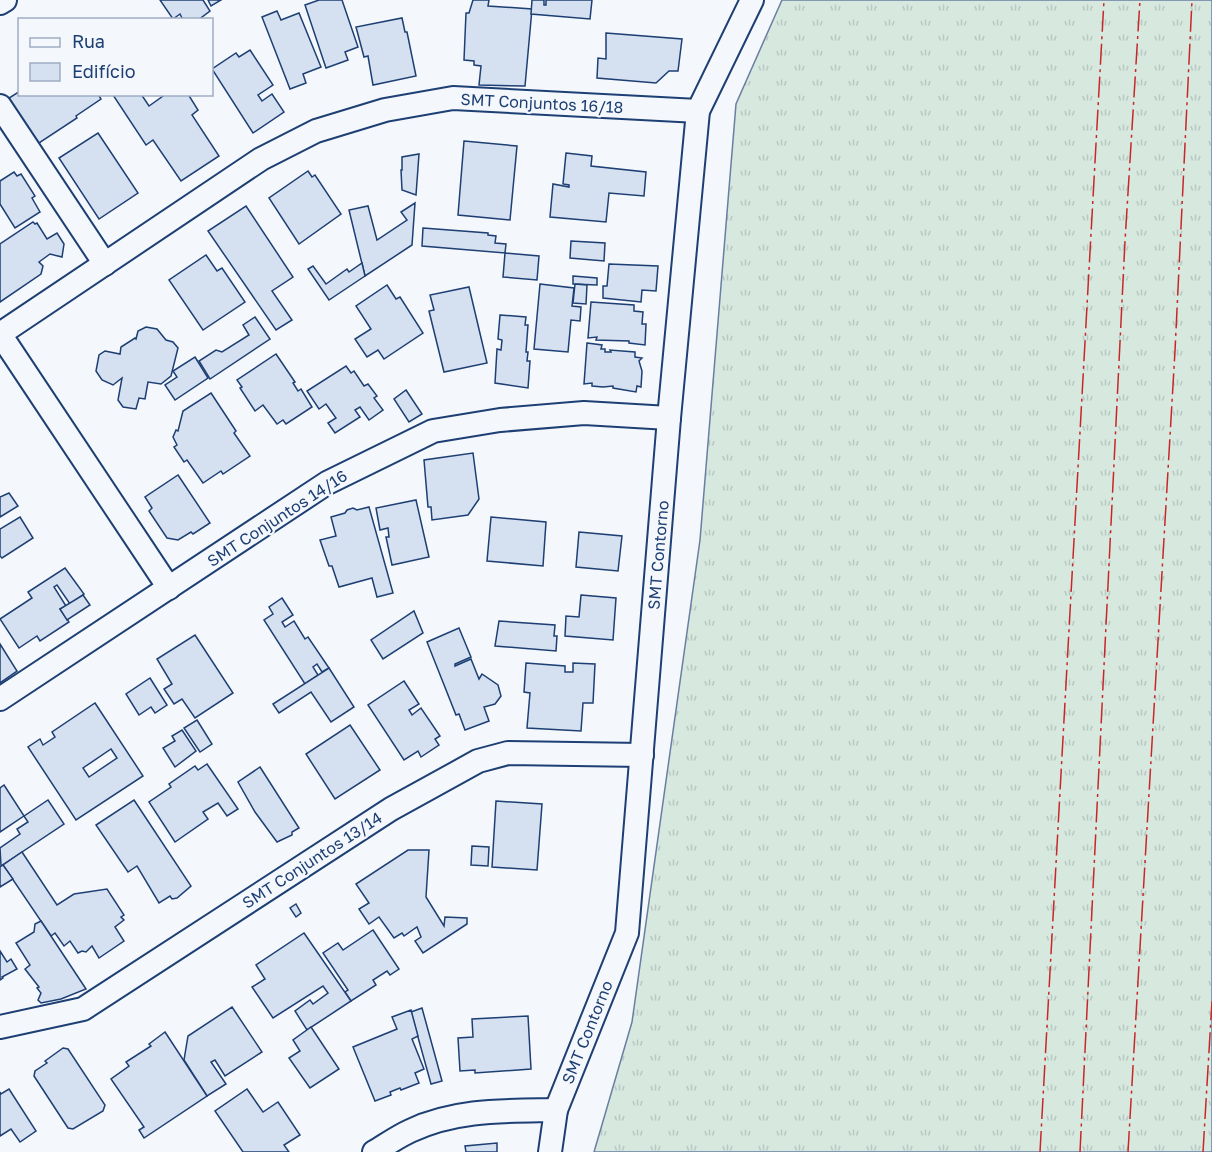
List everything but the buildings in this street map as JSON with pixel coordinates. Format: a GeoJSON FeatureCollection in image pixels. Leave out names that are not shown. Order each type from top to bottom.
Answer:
{"type":"FeatureCollection","features":[{"type":"Feature","properties":{"kind":"street"},"geometry":{"type":"LineString","coordinates":[[0,3],[5,0]]}},
{"type":"Feature","properties":{"kind":"street","name":"SMT Contorno"},"geometry":{"type":"LineString","coordinates":[[550,1152],[556,1110],[627,933],[669,418],[698,111],[752,0]]}},
{"type":"Feature","properties":{"kind":"street","name":"SMT Conjuntos 16/18"},"geometry":{"type":"LineString","coordinates":[[0,334],[261,159],[316,131],[385,110],[453,98],[698,111]]}},
{"type":"Feature","properties":{"kind":"street"},"geometry":{"type":"LineString","coordinates":[[0,106],[105,264]]}},
{"type":"Feature","properties":{"kind":"street"},"geometry":{"type":"LineString","coordinates":[[0,334],[169,588]]}},
{"type":"Feature","properties":{"kind":"street","name":"SMT Conjuntos 14/16"},"geometry":{"type":"LineString","coordinates":[[0,699],[327,483],[433,431],[500,420],[584,413],[669,418]]}},
{"type":"Feature","properties":{"kind":"street","name":"SMT Conjuntos 13/14"},"geometry":{"type":"LineString","coordinates":[[0,1027],[83,1009],[391,809],[478,761],[508,753],[642,755]]}},
{"type":"Feature","properties":{"kind":"street"},"geometry":{"type":"LineString","coordinates":[[374,1152],[410,1131],[447,1118],[484,1111],[556,1110]]}},
{"type":"Feature","properties":{"kind":"green space"},"geometry":{"type":"Polygon","coordinates":[[[782,0],[1212,0],[1212,1152],[594,1152],[632,1022],[700,540],[736,104],[782,0]]]}},
{"type":"Feature","properties":{"kind":"power"},"geometry":{"type":"LineString","coordinates":[[1040,1152],[1104,0]]}},
{"type":"Feature","properties":{"kind":"power"},"geometry":{"type":"LineString","coordinates":[[1080,1152],[1125,241],[1140,0]]}},
{"type":"Feature","properties":{"kind":"power"},"geometry":{"type":"LineString","coordinates":[[1128,1152],[1175,351],[1192,0]]}},
{"type":"Feature","properties":{"kind":"power"},"geometry":{"type":"LineString","coordinates":[[1203,1152],[1212,1001]]}}]}
